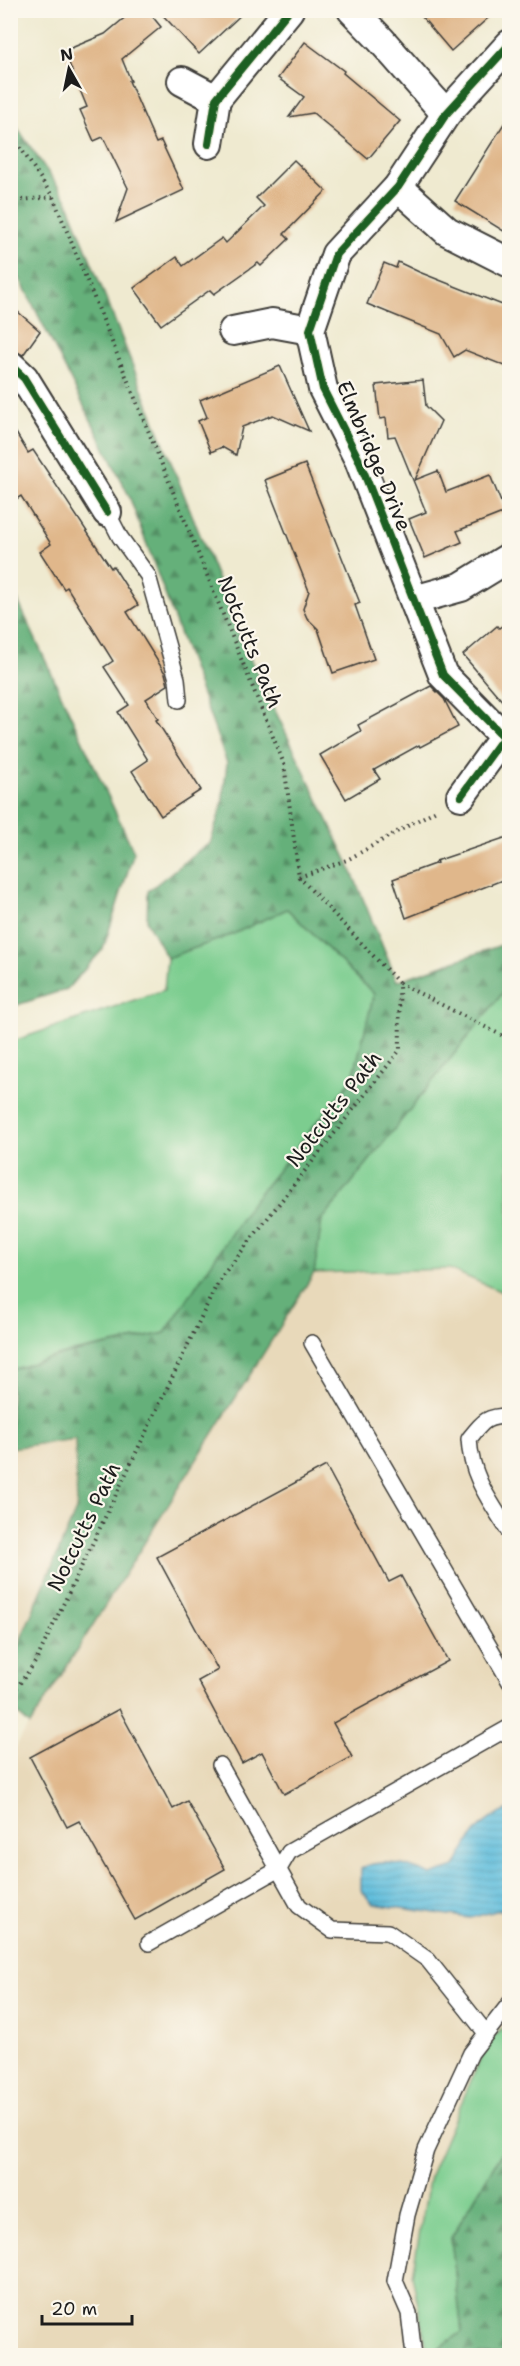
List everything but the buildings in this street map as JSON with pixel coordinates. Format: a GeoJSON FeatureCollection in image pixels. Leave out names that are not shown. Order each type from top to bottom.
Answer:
{"type":"FeatureCollection","features":[{"type":"Feature","properties":{"kind":"street"},"geometry":{"type":"LineString","coordinates":[[209,144],[216,99],[290,10]]}},
{"type":"Feature","properties":{"kind":"street"},"geometry":{"type":"LineString","coordinates":[[352,10],[446,114]]}},
{"type":"Feature","properties":{"kind":"street"},"geometry":{"type":"LineString","coordinates":[[233,331],[272,323],[310,330],[336,254],[398,187],[446,114],[510,44]]}},
{"type":"Feature","properties":{"kind":"street"},"geometry":{"type":"LineString","coordinates":[[182,81],[216,99]]}},
{"type":"Feature","properties":{"kind":"street"},"geometry":{"type":"LineString","coordinates":[[398,187],[447,231],[510,263]]}},
{"type":"Feature","properties":{"kind":"street","name":"Elmbridge Drive"},"geometry":{"type":"LineString","coordinates":[[310,330],[322,388],[359,460],[443,675],[507,740],[461,796]]}},
{"type":"Feature","properties":{"kind":"street"},"geometry":{"type":"LineString","coordinates":[[10,365],[24,378],[107,512]]}},
{"type":"Feature","properties":{"kind":"street"},"geometry":{"type":"LineString","coordinates":[[414,600],[461,587],[510,557]]}},
{"type":"Feature","properties":{"kind":"lane"},"geometry":{"type":"LineString","coordinates":[[107,512],[120,537],[148,576],[177,679],[179,700]]}},
{"type":"Feature","properties":{"kind":"lane"},"geometry":{"type":"LineString","coordinates":[[312,1343],[510,1682]]}},
{"type":"Feature","properties":{"kind":"lane"},"geometry":{"type":"LineString","coordinates":[[510,1416],[492,1416],[481,1423],[469,1439],[470,1458],[476,1478],[510,1533]]}},
{"type":"Feature","properties":{"kind":"lane"},"geometry":{"type":"LineString","coordinates":[[149,1942],[279,1869],[289,1852],[510,1727]]}},
{"type":"Feature","properties":{"kind":"lane"},"geometry":{"type":"LineString","coordinates":[[220,1765],[300,1906],[332,1930],[388,1932],[428,1960],[486,2033]]}},
{"type":"Feature","properties":{"kind":"lane"},"geometry":{"type":"LineString","coordinates":[[414,2355],[409,2313],[395,2281],[407,2215],[426,2150],[471,2053],[510,2003]]}},
{"type":"Feature","properties":{"kind":"path"},"geometry":{"type":"LineString","coordinates":[[10,201],[53,197]]}},
{"type":"Feature","properties":{"kind":"path"},"geometry":{"type":"LineString","coordinates":[[461,796],[347,861],[299,877],[399,983],[501,1035],[510,1045]]}},
{"type":"Feature","properties":{"kind":"shaded area"},"geometry":{"type":"Polygon","coordinates":[[[449,1269],[509,1295],[510,2022],[487,2044],[412,2275],[428,2355],[11,2356],[11,1754],[314,1273],[449,1269]]]}},
{"type":"Feature","properties":{"kind":"shaded area"},"geometry":{"type":"Polygon","coordinates":[[[75,1438],[77,1508],[11,1662],[11,1448],[75,1438]]]}},
{"type":"Feature","properties":{"kind":"green space"},"geometry":{"type":"Polygon","coordinates":[[[11,119],[66,198],[245,648],[347,860],[397,981],[510,942],[509,985],[322,1220],[314,1273],[30,1725],[11,1708],[11,1662],[77,1508],[75,1439],[11,1448],[11,1370],[57,1356],[165,1333],[253,1201],[353,1078],[374,994],[287,909],[231,935],[167,958],[147,922],[148,891],[210,844],[222,805],[227,763],[129,496],[14,267],[11,266],[11,119]]]}},
{"type":"Feature","properties":{"kind":"green space"},"geometry":{"type":"Polygon","coordinates":[[[11,586],[134,852],[103,949],[67,989],[11,1007],[11,586]]]}},
{"type":"Feature","properties":{"kind":"green space"},"geometry":{"type":"Polygon","coordinates":[[[287,909],[374,994],[353,1078],[253,1201],[165,1333],[68,1353],[11,1370],[10,1042],[164,990],[167,958],[231,935],[287,909]]]}},
{"type":"Feature","properties":{"kind":"green space"},"geometry":{"type":"Polygon","coordinates":[[[509,985],[509,1295],[449,1269],[314,1273],[322,1220],[509,985]]]}},
{"type":"Feature","properties":{"kind":"green space"},"geometry":{"type":"Polygon","coordinates":[[[509,2022],[509,2140],[451,2238],[462,2332],[428,2355],[412,2275],[430,2175],[487,2044],[509,2022]]]}},
{"type":"Feature","properties":{"kind":"green space"},"geometry":{"type":"Polygon","coordinates":[[[509,2140],[509,2355],[431,2355],[462,2332],[451,2238],[509,2140]]]}},
{"type":"Feature","properties":{"kind":"water"},"geometry":{"type":"Polygon","coordinates":[[[509,1810],[510,1906],[507,1908],[470,1918],[373,1904],[361,1890],[361,1869],[377,1863],[414,1868],[431,1875],[455,1867],[470,1840],[482,1825],[498,1814],[509,1810]]]}},
{"type":"Feature","properties":{"kind":"cycle path"},"geometry":{"type":"LineString","coordinates":[[209,144],[216,99],[289,10]]}},
{"type":"Feature","properties":{"kind":"cycle path"},"geometry":{"type":"LineString","coordinates":[[461,796],[504,737],[443,675],[359,460],[323,389],[310,330],[336,254],[398,187],[446,114],[510,44]]}},
{"type":"Feature","properties":{"kind":"cycle path"},"geometry":{"type":"LineString","coordinates":[[10,365],[24,378],[107,512]]}}]}
